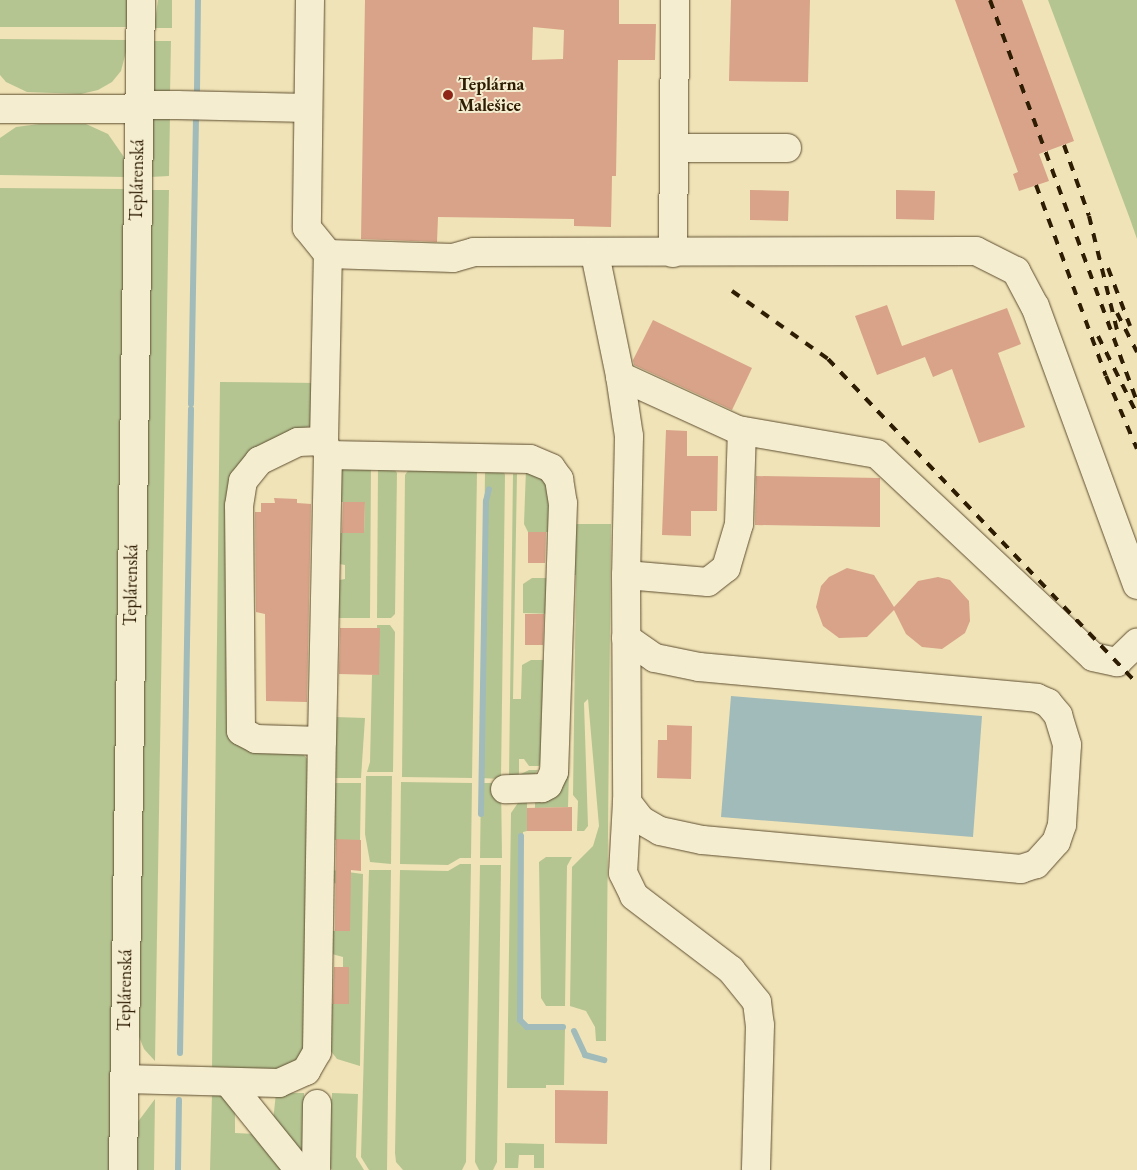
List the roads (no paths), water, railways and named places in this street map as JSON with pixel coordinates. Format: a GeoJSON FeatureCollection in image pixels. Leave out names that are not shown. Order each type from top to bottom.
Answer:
{"type":"FeatureCollection","features":[{"type":"Feature","properties":{"kind":"street","name":"Teplárenská"},"geometry":{"type":"LineString","coordinates":[[123,1170],[140,0]]}},
{"type":"Feature","properties":{"kind":"street"},"geometry":{"type":"LineString","coordinates":[[140,65],[152,0]]}},
{"type":"Feature","properties":{"kind":"street"},"geometry":{"type":"LineString","coordinates":[[124,1079],[272,1084],[289,1081],[306,1071],[317,1052],[328,254],[307,228],[310,0]]}},
{"type":"Feature","properties":{"kind":"street"},"geometry":{"type":"LineString","coordinates":[[673,253],[675,0]]}},
{"type":"Feature","properties":{"kind":"street"},"geometry":{"type":"LineString","coordinates":[[0,109],[139,109],[160,105],[308,108]]}},
{"type":"Feature","properties":{"kind":"street"},"geometry":{"type":"LineString","coordinates":[[674,148],[787,148]]}},
{"type":"Feature","properties":{"kind":"street"},"geometry":{"type":"LineString","coordinates":[[328,254],[453,258],[474,252],[595,254],[976,251],[1016,271],[1035,306],[1137,585]]}},
{"type":"Feature","properties":{"kind":"street"},"geometry":{"type":"LineString","coordinates":[[595,254],[620,376],[629,436],[626,575],[627,802],[623,860],[626,885],[634,896],[731,970],[757,1002],[760,1025],[756,1170]]}},
{"type":"Feature","properties":{"kind":"street"},"geometry":{"type":"LineString","coordinates":[[620,376],[742,431],[877,454],[1094,657],[1117,662],[1137,643]]}},
{"type":"Feature","properties":{"kind":"street"},"geometry":{"type":"LineString","coordinates":[[626,575],[708,582],[726,568],[739,524],[742,431]]}},
{"type":"Feature","properties":{"kind":"street"},"geometry":{"type":"LineString","coordinates":[[322,740],[256,740],[241,731],[239,506],[243,481],[259,461],[298,442],[326,448],[530,459],[550,468],[558,479],[563,502],[554,772],[548,785],[542,788],[505,789]]}},
{"type":"Feature","properties":{"kind":"street"},"geometry":{"type":"LineString","coordinates":[[626,638],[655,658],[699,667],[1037,698],[1048,703],[1058,716],[1067,744],[1062,825],[1056,842],[1036,864],[1021,869],[702,840],[660,831],[641,820],[627,802]]}},
{"type":"Feature","properties":{"kind":"street"},"geometry":{"type":"LineString","coordinates":[[228,1082],[263,1129],[298,1170]]}},
{"type":"Feature","properties":{"kind":"street"},"geometry":{"type":"LineString","coordinates":[[316,1170],[317,1104]]}},
{"type":"Feature","properties":{"kind":"water"},"geometry":{"type":"Polygon","coordinates":[[[731,696],[982,716],[973,837],[721,817],[731,696]]]}},
{"type":"Feature","properties":{"kind":"waterway"},"geometry":{"type":"LineString","coordinates":[[197,92],[198,0]]}},
{"type":"Feature","properties":{"kind":"waterway"},"geometry":{"type":"LineString","coordinates":[[191,404],[196,114]]}},
{"type":"Feature","properties":{"kind":"waterway"},"geometry":{"type":"LineString","coordinates":[[180,1053],[191,409]]}},
{"type":"Feature","properties":{"kind":"waterway"},"geometry":{"type":"LineString","coordinates":[[481,814],[486,501],[489,489]]}},
{"type":"Feature","properties":{"kind":"waterway"},"geometry":{"type":"LineString","coordinates":[[521,836],[520,1020],[527,1027],[563,1027]]}},
{"type":"Feature","properties":{"kind":"waterway"},"geometry":{"type":"LineString","coordinates":[[574,1031],[585,1055],[604,1060]]}},
{"type":"Feature","properties":{"kind":"waterway"},"geometry":{"type":"LineString","coordinates":[[178,1170],[179,1100]]}},
{"type":"Feature","properties":{"kind":"railway"},"geometry":{"type":"LineString","coordinates":[[990,0],[1137,401]]}},
{"type":"Feature","properties":{"kind":"railway"},"geometry":{"type":"LineString","coordinates":[[1064,145],[1089,216],[1117,330]]}},
{"type":"Feature","properties":{"kind":"railway"},"geometry":{"type":"LineString","coordinates":[[1036,185],[1106,376],[1137,449]]}},
{"type":"Feature","properties":{"kind":"railway"},"geometry":{"type":"LineString","coordinates":[[1108,268],[1130,326]]}},
{"type":"Feature","properties":{"kind":"railway"},"geometry":{"type":"LineString","coordinates":[[732,291],[828,359],[1137,683]]}},
{"type":"Feature","properties":{"kind":"railway"},"geometry":{"type":"LineString","coordinates":[[1117,313],[1137,352]]}},
{"type":"Feature","properties":{"kind":"railway"},"geometry":{"type":"LineString","coordinates":[[1098,336],[1137,414]]}},
{"type":"Feature","properties":{"kind":"place","name":"Teplárna Malešice"},"geometry":{"type":"Point","coordinates":[448,95]}}]}
